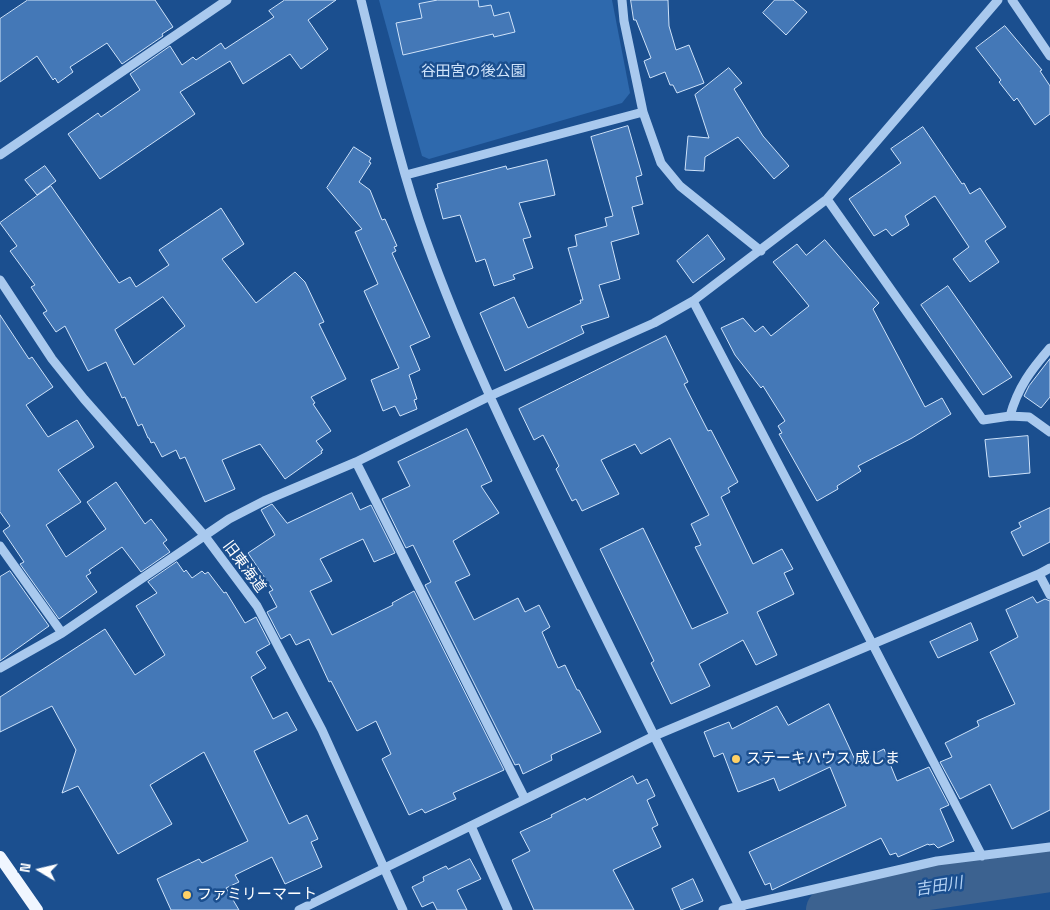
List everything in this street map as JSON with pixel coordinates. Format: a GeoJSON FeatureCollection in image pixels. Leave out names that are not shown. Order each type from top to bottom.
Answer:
{"type":"FeatureCollection","features":[{"type":"Feature","properties":{"kind":"main road"},"geometry":{"type":"LineString","coordinates":[[0,857],[36,910]]}},
{"type":"Feature","properties":{"kind":"street"},"geometry":{"type":"LineString","coordinates":[[0,155],[227,0]]}},
{"type":"Feature","properties":{"kind":"street"},"geometry":{"type":"LineString","coordinates":[[360,0],[406,174],[425,237],[446,294],[490,396],[541,505],[740,908]]}},
{"type":"Feature","properties":{"kind":"street"},"geometry":{"type":"LineString","coordinates":[[622,0],[624,21],[643,112],[661,163],[680,186],[761,251]]}},
{"type":"Feature","properties":{"kind":"street"},"geometry":{"type":"LineString","coordinates":[[0,668],[62,633],[229,519],[264,501],[356,462],[490,396],[654,323],[693,302],[827,199],[998,0]]}},
{"type":"Feature","properties":{"kind":"street"},"geometry":{"type":"LineString","coordinates":[[1012,0],[1050,56]]}},
{"type":"Feature","properties":{"kind":"street"},"geometry":{"type":"LineString","coordinates":[[406,174],[643,112]]}},
{"type":"Feature","properties":{"kind":"street"},"geometry":{"type":"LineString","coordinates":[[827,199],[983,420],[1010,416],[1029,417],[1050,432]]}},
{"type":"Feature","properties":{"kind":"street","name":"旧東海道"},"geometry":{"type":"LineString","coordinates":[[0,280],[52,359],[84,400],[204,536],[257,606],[322,730],[403,910]]}},
{"type":"Feature","properties":{"kind":"street"},"geometry":{"type":"LineString","coordinates":[[693,302],[982,856]]}},
{"type":"Feature","properties":{"kind":"street"},"geometry":{"type":"LineString","coordinates":[[1010,416],[1015,397],[1032,368],[1050,348]]}},
{"type":"Feature","properties":{"kind":"street"},"geometry":{"type":"LineString","coordinates":[[356,462],[525,799]]}},
{"type":"Feature","properties":{"kind":"street"},"geometry":{"type":"LineString","coordinates":[[0,546],[62,633]]}},
{"type":"Feature","properties":{"kind":"street"},"geometry":{"type":"LineString","coordinates":[[299,910],[654,736],[873,645],[1050,568]]}},
{"type":"Feature","properties":{"kind":"street"},"geometry":{"type":"LineString","coordinates":[[1039,574],[1050,595]]}},
{"type":"Feature","properties":{"kind":"street"},"geometry":{"type":"LineString","coordinates":[[471,826],[508,910]]}},
{"type":"Feature","properties":{"kind":"street"},"geometry":{"type":"LineString","coordinates":[[723,910],[740,908],[937,861],[1050,847]]}},
{"type":"Feature","properties":{"kind":"green space","name":"谷田宮の後公園"},"geometry":{"type":"Polygon","coordinates":[[[379,0],[612,0],[630,93],[622,103],[429,159],[422,156],[379,0]]]}},
{"type":"Feature","properties":{"kind":"building"},"geometry":{"type":"Polygon","coordinates":[[[28,0],[155,0],[173,27],[122,64],[107,43],[70,67],[73,72],[58,83],[55,78],[53,80],[37,56],[0,82],[0,19],[28,0]]]}},
{"type":"Feature","properties":{"kind":"building"},"geometry":{"type":"Polygon","coordinates":[[[285,0],[336,0],[308,20],[328,49],[301,69],[290,54],[243,84],[230,61],[180,92],[195,114],[100,179],[68,134],[98,113],[101,117],[140,90],[130,74],[170,46],[182,65],[193,57],[196,60],[221,43],[225,49],[274,17],[269,11],[285,0]]]}},
{"type":"Feature","properties":{"kind":"building"},"geometry":{"type":"Polygon","coordinates":[[[438,0],[478,0],[479,7],[491,5],[494,16],[509,12],[515,32],[494,37],[493,34],[403,55],[396,23],[422,18],[419,4],[438,0]]]}},
{"type":"Feature","properties":{"kind":"building"},"geometry":{"type":"Polygon","coordinates":[[[631,0],[668,0],[669,26],[676,50],[689,45],[704,83],[677,93],[673,85],[670,85],[665,72],[650,78],[644,61],[651,58],[636,20],[634,20],[631,0]]]}},
{"type":"Feature","properties":{"kind":"building"},"geometry":{"type":"Polygon","coordinates":[[[775,0],[793,0],[807,12],[786,35],[763,13],[775,0]]]}},
{"type":"Feature","properties":{"kind":"building"},"geometry":{"type":"Polygon","coordinates":[[[1005,26],[1042,70],[1040,71],[1050,86],[1050,114],[1035,125],[1017,98],[1014,101],[999,82],[1001,80],[976,48],[1005,26]]]}},
{"type":"Feature","properties":{"kind":"building"},"geometry":{"type":"Polygon","coordinates":[[[729,68],[742,83],[734,89],[763,136],[789,166],[774,179],[738,137],[705,157],[704,171],[685,170],[688,136],[709,138],[695,95],[729,68]]]}},
{"type":"Feature","properties":{"kind":"building"},"geometry":{"type":"Polygon","coordinates":[[[628,126],[642,175],[636,177],[643,204],[632,207],[639,234],[611,242],[620,279],[599,285],[609,317],[581,326],[584,333],[505,371],[480,313],[514,297],[528,328],[581,303],[580,300],[583,300],[568,248],[577,246],[575,235],[607,226],[605,218],[613,216],[591,137],[628,126]]]}},
{"type":"Feature","properties":{"kind":"building"},"geometry":{"type":"Polygon","coordinates":[[[923,127],[970,194],[980,188],[1006,227],[985,241],[999,262],[970,282],[953,259],[969,247],[935,196],[905,216],[909,225],[892,236],[886,229],[874,236],[849,199],[901,163],[891,149],[923,127]]]}},
{"type":"Feature","properties":{"kind":"building"},"geometry":{"type":"Polygon","coordinates":[[[354,147],[371,158],[369,162],[371,163],[359,182],[370,190],[382,220],[385,219],[397,246],[394,247],[396,251],[392,253],[430,337],[410,346],[420,370],[409,375],[417,399],[414,400],[417,409],[400,416],[395,406],[383,411],[371,380],[399,368],[364,291],[378,284],[355,232],[362,229],[327,188],[354,147]]]}},
{"type":"Feature","properties":{"kind":"building"},"geometry":{"type":"Polygon","coordinates":[[[547,160],[555,195],[519,203],[531,237],[523,239],[533,268],[513,275],[515,279],[494,286],[485,259],[476,262],[460,215],[443,219],[435,189],[438,188],[437,184],[506,166],[507,169],[547,160]]]}},
{"type":"Feature","properties":{"kind":"building"},"geometry":{"type":"Polygon","coordinates":[[[45,166],[56,181],[37,195],[25,180],[45,166]]]}},
{"type":"Feature","properties":{"kind":"building"},"geometry":{"type":"Polygon","coordinates":[[[51,186],[119,283],[130,277],[136,287],[169,265],[159,250],[221,208],[244,244],[222,259],[256,303],[295,272],[305,282],[324,322],[319,324],[346,379],[311,397],[315,403],[313,404],[331,431],[316,441],[323,450],[321,451],[322,453],[285,479],[260,444],[222,460],[235,489],[205,502],[185,457],[180,459],[176,450],[162,457],[154,442],[151,443],[142,424],[138,426],[125,397],[122,398],[106,362],[88,371],[65,326],[56,332],[43,313],[47,311],[31,287],[35,285],[10,251],[17,246],[0,223],[51,186]],[[163,297],[115,330],[134,365],[185,326],[163,297]]]}},
{"type":"Feature","properties":{"kind":"building"},"geometry":{"type":"Polygon","coordinates":[[[708,235],[725,259],[693,283],[677,261],[708,235]]]}},
{"type":"Feature","properties":{"kind":"building"},"geometry":{"type":"Polygon","coordinates":[[[825,240],[879,303],[873,309],[925,407],[942,398],[951,414],[912,438],[858,466],[861,471],[837,486],[838,489],[817,501],[779,434],[782,433],[778,426],[785,421],[763,386],[761,388],[735,355],[721,328],[743,318],[755,332],[763,326],[771,336],[809,306],[773,262],[797,244],[806,255],[825,240]]]}},
{"type":"Feature","properties":{"kind":"building"},"geometry":{"type":"Polygon","coordinates":[[[948,286],[1012,377],[983,395],[921,305],[948,286]]]}},
{"type":"Feature","properties":{"kind":"building"},"geometry":{"type":"Polygon","coordinates":[[[0,315],[29,359],[32,357],[53,387],[26,405],[48,437],[77,420],[94,447],[58,470],[81,502],[46,525],[66,557],[106,529],[87,502],[116,482],[145,524],[151,519],[167,540],[163,543],[170,552],[141,572],[122,547],[89,570],[91,573],[86,576],[97,592],[59,619],[20,564],[24,562],[3,531],[10,526],[0,512],[0,315]]]}},
{"type":"Feature","properties":{"kind":"building"},"geometry":{"type":"Polygon","coordinates":[[[666,336],[688,382],[684,384],[708,431],[711,430],[738,482],[728,488],[730,492],[721,497],[753,564],[782,549],[793,569],[784,573],[794,594],[757,612],[777,655],[756,665],[743,640],[699,664],[710,686],[671,704],[651,663],[654,661],[600,549],[643,528],[692,629],[728,613],[695,547],[701,545],[691,524],[709,515],[670,438],[641,454],[635,444],[601,460],[619,494],[582,511],[576,499],[572,501],[556,469],[559,466],[543,435],[534,440],[519,409],[666,336]]]}},
{"type":"Feature","properties":{"kind":"building"},"geometry":{"type":"Polygon","coordinates":[[[1050,359],[1050,397],[1041,408],[1024,396],[1029,386],[1050,359]]]}},
{"type":"Feature","properties":{"kind":"building"},"geometry":{"type":"Polygon","coordinates":[[[467,429],[492,481],[481,486],[499,513],[453,541],[470,575],[455,582],[474,620],[518,598],[525,612],[539,605],[550,627],[542,632],[558,668],[565,665],[601,732],[551,755],[552,760],[523,774],[519,764],[515,765],[425,585],[431,582],[413,545],[406,548],[382,499],[410,486],[398,462],[467,429]]]}},
{"type":"Feature","properties":{"kind":"building"},"geometry":{"type":"Polygon","coordinates":[[[1028,436],[1030,473],[989,477],[985,440],[1028,436]]]}},
{"type":"Feature","properties":{"kind":"building"},"geometry":{"type":"Polygon","coordinates":[[[352,493],[360,510],[371,505],[395,553],[374,562],[363,539],[320,559],[332,581],[310,591],[332,635],[393,605],[392,603],[414,591],[504,770],[453,793],[456,799],[425,813],[422,809],[409,815],[382,759],[391,754],[376,721],[357,731],[331,681],[329,682],[309,639],[296,645],[290,634],[281,639],[267,612],[277,607],[269,592],[273,590],[248,553],[275,535],[261,510],[272,504],[287,523],[352,493]]]}},
{"type":"Feature","properties":{"kind":"building"},"geometry":{"type":"Polygon","coordinates":[[[1050,508],[1050,542],[1023,556],[1011,532],[1021,527],[1019,523],[1050,508]]]}},
{"type":"Feature","properties":{"kind":"building"},"geometry":{"type":"Polygon","coordinates":[[[177,562],[184,572],[186,570],[192,578],[202,571],[205,574],[208,572],[224,593],[226,592],[245,623],[256,617],[270,644],[256,652],[266,668],[251,677],[273,719],[287,712],[297,730],[254,751],[289,824],[307,815],[318,839],[311,842],[322,867],[285,884],[272,857],[235,875],[239,882],[226,888],[239,910],[171,910],[157,879],[199,859],[202,863],[248,841],[204,752],[150,785],[172,824],[118,854],[78,786],[62,793],[76,750],[52,706],[0,732],[0,697],[105,629],[135,675],[165,655],[136,606],[157,593],[148,582],[177,562]]]}},
{"type":"Feature","properties":{"kind":"building"},"geometry":{"type":"Polygon","coordinates":[[[10,571],[49,626],[0,661],[0,577],[10,571]]]}},
{"type":"Feature","properties":{"kind":"building"},"geometry":{"type":"Polygon","coordinates":[[[1033,597],[1037,603],[1045,599],[1050,601],[1050,810],[1012,829],[990,784],[960,799],[940,762],[952,757],[945,743],[979,726],[977,721],[1015,704],[990,652],[1018,637],[1006,610],[1033,597]]]}},
{"type":"Feature","properties":{"kind":"building"},"geometry":{"type":"Polygon","coordinates":[[[971,623],[978,640],[938,658],[930,642],[971,623]]]}},
{"type":"Feature","properties":{"kind":"building"},"geometry":{"type":"Polygon","coordinates":[[[829,704],[856,762],[884,749],[897,781],[929,767],[949,805],[940,809],[954,841],[938,848],[934,844],[928,844],[898,857],[896,853],[890,855],[881,838],[772,890],[770,883],[765,885],[749,852],[846,806],[830,767],[779,791],[774,778],[738,792],[723,753],[714,757],[704,732],[729,722],[732,729],[777,706],[788,725],[829,704]]]}},
{"type":"Feature","properties":{"kind":"building"},"geometry":{"type":"Polygon","coordinates":[[[633,776],[637,784],[647,779],[655,796],[647,800],[658,825],[652,828],[661,847],[613,870],[634,910],[534,910],[512,860],[530,851],[520,832],[552,817],[551,815],[585,798],[586,800],[633,776]]]}},
{"type":"Feature","properties":{"kind":"building"},"geometry":{"type":"Polygon","coordinates":[[[470,859],[481,879],[457,890],[467,910],[437,910],[433,902],[422,907],[412,887],[424,881],[423,877],[446,866],[448,869],[470,859]]]}},
{"type":"Feature","properties":{"kind":"building"},"geometry":{"type":"Polygon","coordinates":[[[693,879],[703,901],[681,910],[672,889],[693,879]]]}},
{"type":"Feature","properties":{"kind":"waterway","name":"吉田川"},"geometry":{"type":"LineString","coordinates":[[828,910],[915,890],[1050,870]]}},
{"type":"Feature","properties":{"kind":"place","name":"ステーキハウス 成しま"},"geometry":{"type":"Point","coordinates":[736,759]}},
{"type":"Feature","properties":{"kind":"place","name":"ファミリーマート"},"geometry":{"type":"Point","coordinates":[187,895]}}]}
